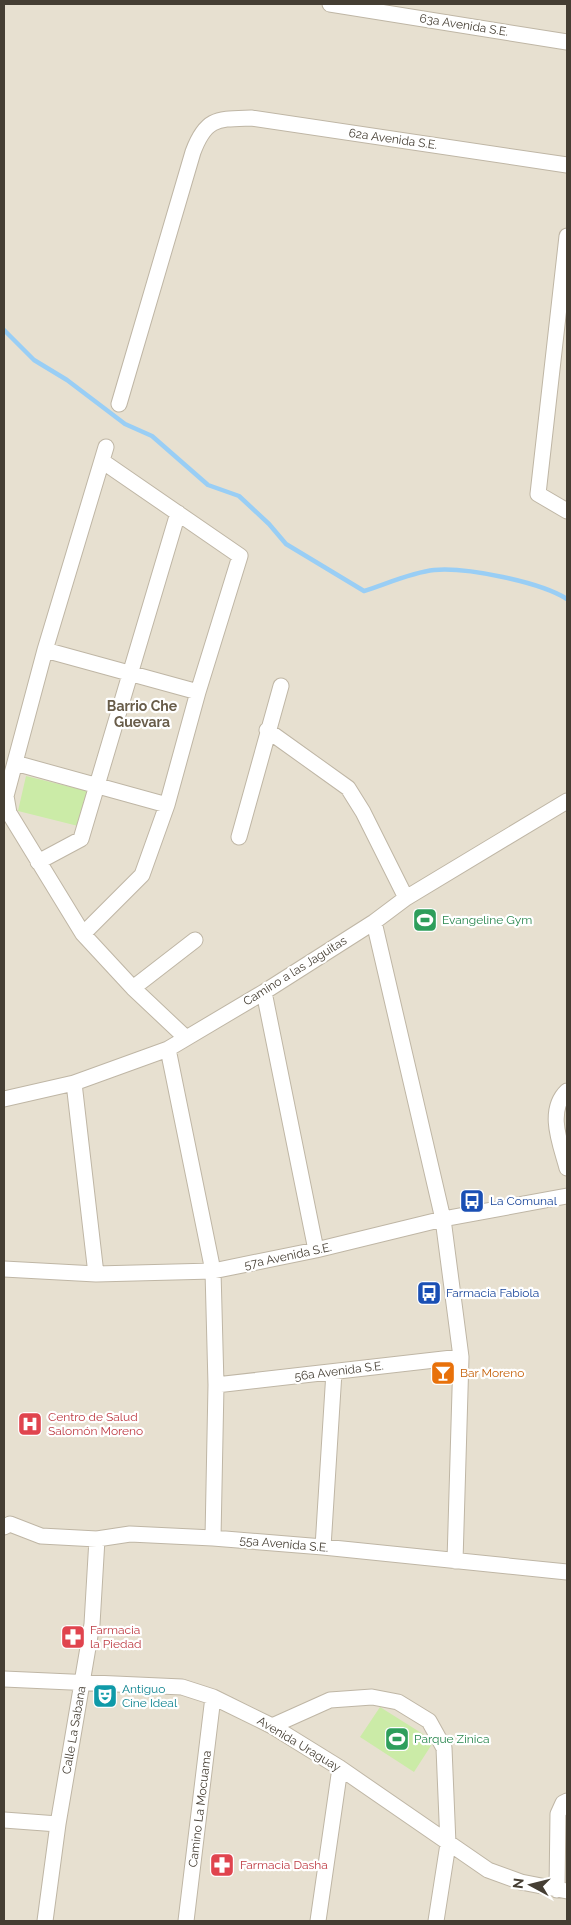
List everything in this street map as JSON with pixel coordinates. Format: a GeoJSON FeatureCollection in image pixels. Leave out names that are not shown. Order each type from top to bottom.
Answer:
{"type":"FeatureCollection","features":[{"type":"Feature","properties":{"kind":"street","name":"63a Avenida S.E."},"geometry":{"type":"LineString","coordinates":[[330,4],[567,42]]}},
{"type":"Feature","properties":{"kind":"street","name":"62a Avenida S.E."},"geometry":{"type":"LineString","coordinates":[[119,404],[192,152],[198,138],[205,129],[219,119],[251,118],[567,165]]}},
{"type":"Feature","properties":{"kind":"street"},"geometry":{"type":"LineString","coordinates":[[567,236],[538,494],[567,511]]}},
{"type":"Feature","properties":{"kind":"street"},"geometry":{"type":"LineString","coordinates":[[83,934],[139,880],[167,806],[198,692],[240,556],[178,513],[104,454],[45,650],[6,796],[9,813],[83,934],[134,988],[185,1037]]}},
{"type":"Feature","properties":{"kind":"street"},"geometry":{"type":"LineString","coordinates":[[38,862],[82,839],[178,513]]}},
{"type":"Feature","properties":{"kind":"street"},"geometry":{"type":"LineString","coordinates":[[45,650],[198,692]]}},
{"type":"Feature","properties":{"kind":"street"},"geometry":{"type":"LineString","coordinates":[[239,837],[267,730],[281,686]]}},
{"type":"Feature","properties":{"kind":"street"},"geometry":{"type":"LineString","coordinates":[[267,730],[348,788],[363,812],[406,898]]}},
{"type":"Feature","properties":{"kind":"street"},"geometry":{"type":"LineString","coordinates":[[15,763],[167,806]]}},
{"type":"Feature","properties":{"kind":"street","name":"Camino a las Jaguitas"},"geometry":{"type":"LineString","coordinates":[[4,1099],[74,1083],[168,1049],[185,1037],[264,992],[374,922],[406,898],[567,801]]}},
{"type":"Feature","properties":{"kind":"street"},"geometry":{"type":"LineString","coordinates":[[374,922],[443,1219],[462,1357],[455,1562]]}},
{"type":"Feature","properties":{"kind":"street"},"geometry":{"type":"LineString","coordinates":[[134,988],[194,940]]}},
{"type":"Feature","properties":{"kind":"street"},"geometry":{"type":"LineString","coordinates":[[264,992],[316,1250]]}},
{"type":"Feature","properties":{"kind":"street"},"geometry":{"type":"LineString","coordinates":[[168,1049],[214,1272],[216,1385],[213,1538]]}},
{"type":"Feature","properties":{"kind":"street"},"geometry":{"type":"LineString","coordinates":[[74,1083],[96,1274]]}},
{"type":"Feature","properties":{"kind":"street"},"geometry":{"type":"LineString","coordinates":[[567,1091],[558,1106],[556,1122],[567,1168]]}},
{"type":"Feature","properties":{"kind":"street","name":"57a Avenida S.E."},"geometry":{"type":"LineString","coordinates":[[4,1269],[96,1274],[214,1272],[316,1250],[443,1219],[567,1196]]}},
{"type":"Feature","properties":{"kind":"street","name":"56a Avenida S.E."},"geometry":{"type":"LineString","coordinates":[[216,1385],[462,1357]]}},
{"type":"Feature","properties":{"kind":"street"},"geometry":{"type":"LineString","coordinates":[[323,1547],[334,1372]]}},
{"type":"Feature","properties":{"kind":"street","name":"55a Avenida S.E."},"geometry":{"type":"LineString","coordinates":[[6,1523],[41,1536],[97,1539],[130,1534],[213,1538],[323,1547],[567,1572]]}},
{"type":"Feature","properties":{"kind":"street","name":"Calle La Sabana"},"geometry":{"type":"LineString","coordinates":[[45,1921],[58,1824],[92,1624],[97,1539]]}},
{"type":"Feature","properties":{"kind":"street","name":"Avenida Uraguay"},"geometry":{"type":"LineString","coordinates":[[4,1679],[182,1687],[213,1697],[272,1726],[340,1768],[488,1870],[521,1882],[562,1890]]}},
{"type":"Feature","properties":{"kind":"street","name":"Camino La Mocuama"},"geometry":{"type":"LineString","coordinates":[[186,1921],[213,1697]]}},
{"type":"Feature","properties":{"kind":"street"},"geometry":{"type":"LineString","coordinates":[[272,1726],[330,1700],[372,1697],[398,1702],[429,1721],[444,1748],[448,1844],[444,1881],[436,1921]]}},
{"type":"Feature","properties":{"kind":"street"},"geometry":{"type":"LineString","coordinates":[[318,1921],[340,1768]]}},
{"type":"Feature","properties":{"kind":"street"},"geometry":{"type":"LineString","coordinates":[[562,1890],[558,1814],[562,1803],[567,1801]]}},
{"type":"Feature","properties":{"kind":"street"},"geometry":{"type":"LineString","coordinates":[[4,1820],[58,1824]]}},
{"type":"Feature","properties":{"kind":"shaded area"},"geometry":{"type":"Polygon","coordinates":[[[4,4],[567,4],[567,1921],[4,1921],[4,4]]]}},
{"type":"Feature","properties":{"kind":"green space"},"geometry":{"type":"Polygon","coordinates":[[[26,776],[87,791],[78,826],[18,811],[26,776]]]}},
{"type":"Feature","properties":{"kind":"green space","name":"Parque Zinica"},"geometry":{"type":"Polygon","coordinates":[[[380,1707],[434,1741],[414,1772],[360,1737],[380,1707]]]}},
{"type":"Feature","properties":{"kind":"waterway"},"geometry":{"type":"LineString","coordinates":[[4,330],[34,360],[67,380],[125,424],[152,436],[208,485],[239,496],[269,524],[286,544],[364,591],[417,573],[448,570],[503,577],[539,587],[567,599]]}},
{"type":"Feature","properties":{"kind":"place","name":"Evangeline Gym"},"geometry":{"type":"Point","coordinates":[425,920]}},
{"type":"Feature","properties":{"kind":"place","name":"La Comunal"},"geometry":{"type":"Point","coordinates":[472,1201]}},
{"type":"Feature","properties":{"kind":"place","name":"Farmacia Fabiola"},"geometry":{"type":"Point","coordinates":[429,1293]}},
{"type":"Feature","properties":{"kind":"place","name":"Bar Moreno"},"geometry":{"type":"Point","coordinates":[443,1373]}},
{"type":"Feature","properties":{"kind":"place","name":"Centro de Salud Salomón Moreno"},"geometry":{"type":"Point","coordinates":[30,1424]}},
{"type":"Feature","properties":{"kind":"place","name":"Farmacia la Piedad"},"geometry":{"type":"Point","coordinates":[73,1637]}},
{"type":"Feature","properties":{"kind":"place","name":"Antiguo Cine Ideal"},"geometry":{"type":"Point","coordinates":[105,1696]}},
{"type":"Feature","properties":{"kind":"place","name":"Parque Zinica"},"geometry":{"type":"Point","coordinates":[397,1739]}},
{"type":"Feature","properties":{"kind":"place","name":"Farmacia Dasha"},"geometry":{"type":"Point","coordinates":[222,1865]}},
{"type":"Feature","properties":{"kind":"district","name":"Barrio Che Guevara"},"geometry":{"type":"Point","coordinates":[142,714]}}]}
